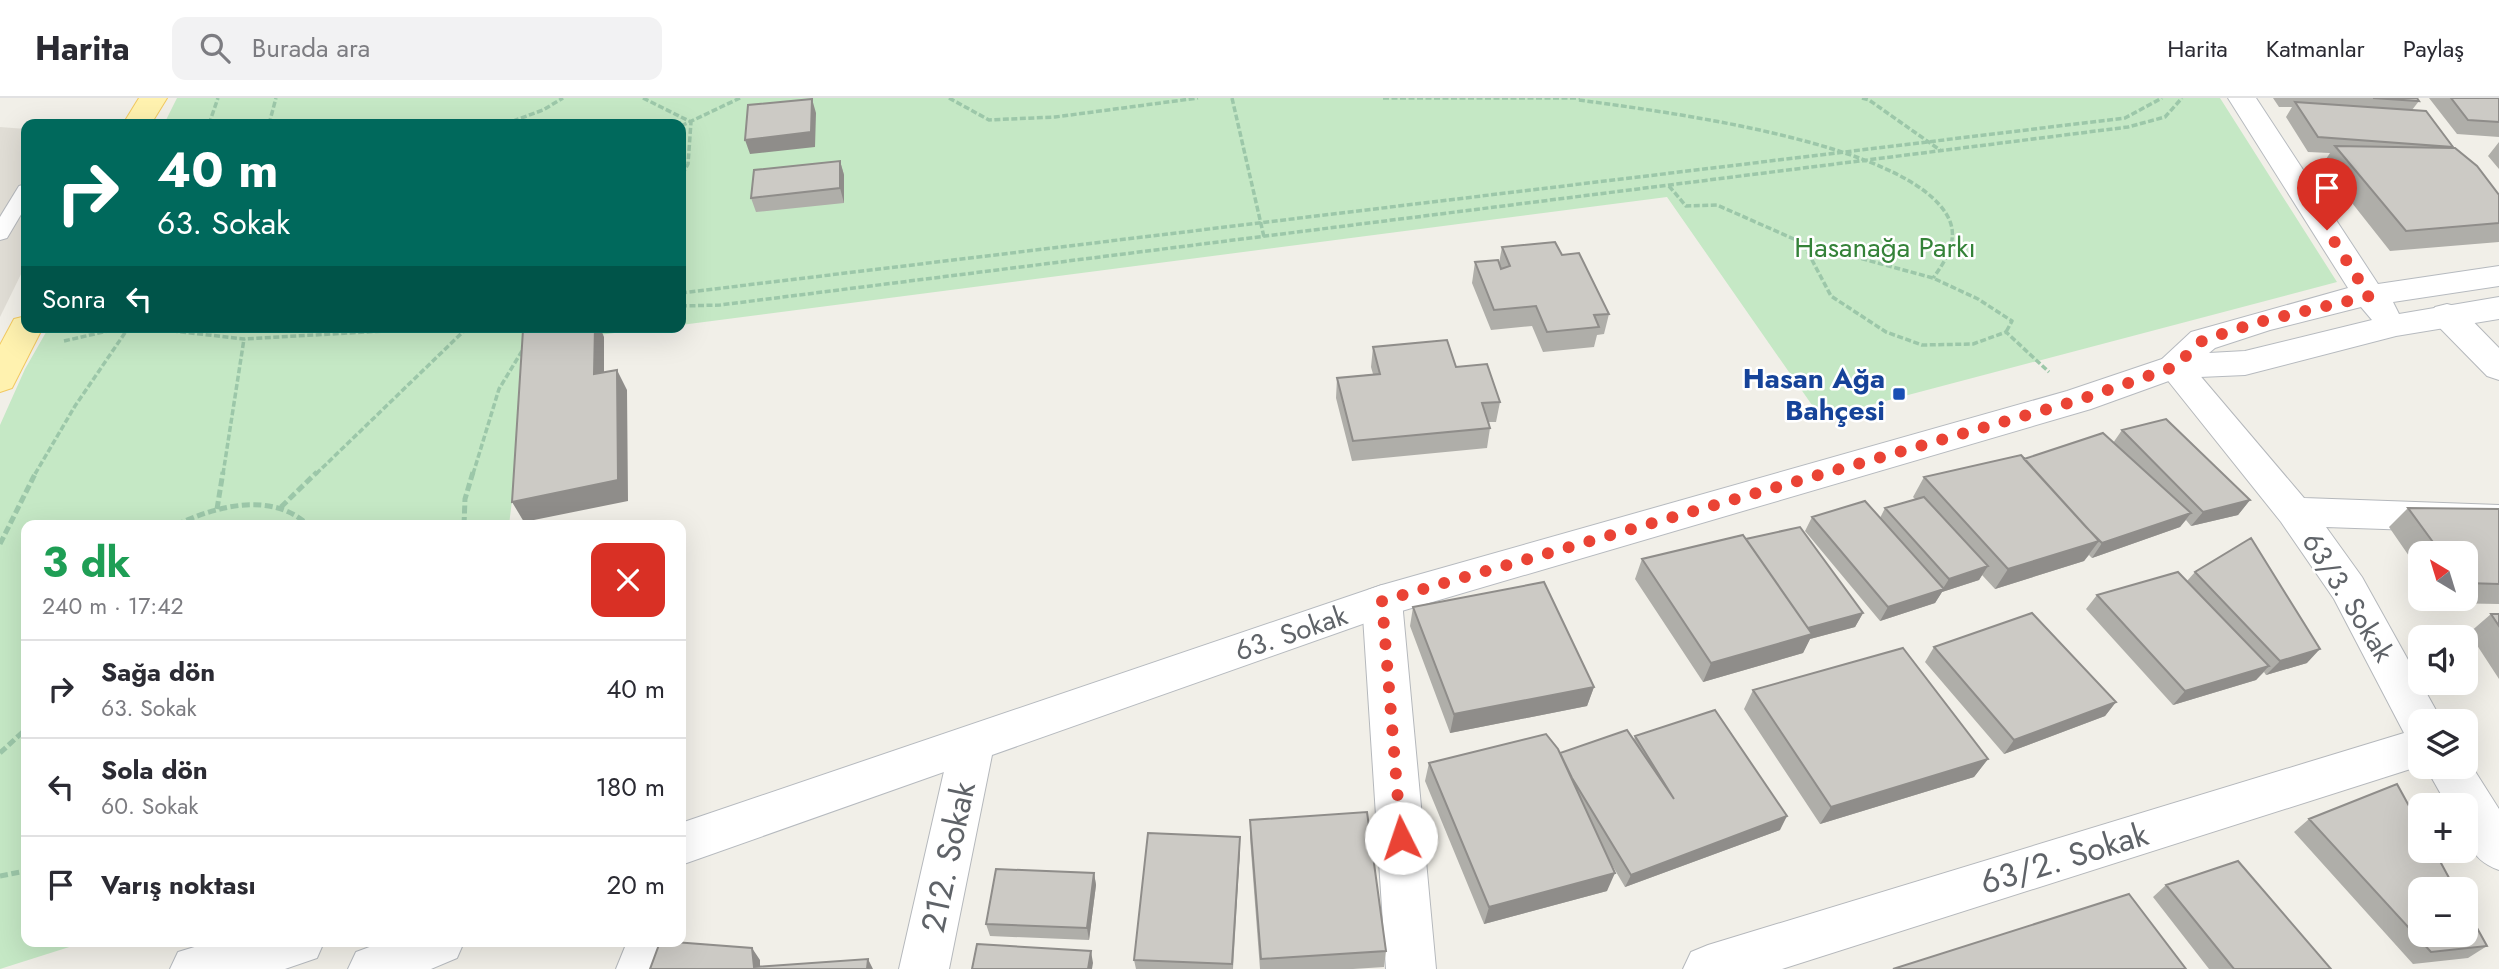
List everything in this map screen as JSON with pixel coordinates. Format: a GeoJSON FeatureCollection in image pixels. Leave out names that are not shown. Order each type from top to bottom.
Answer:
{"type":"FeatureCollection","features":[{"type":"Feature","properties":{"kind":"main road"},"geometry":{"type":"LineString","coordinates":[[140,119],[153,98]]}},
{"type":"Feature","properties":{"kind":"main road"},"geometry":{"type":"LineString","coordinates":[[2242,98],[2369,296],[2396,325]]}},
{"type":"Feature","properties":{"kind":"main road","name":"63. Sokak"},"geometry":{"type":"LineString","coordinates":[[686,847],[1382,601],[2079,400],[2174,367],[2203,340],[2271,319],[2369,296],[2499,276]]}},
{"type":"Feature","properties":{"kind":"main road"},"geometry":{"type":"LineString","coordinates":[[2174,367],[2245,363],[2396,325],[2499,308]]}},
{"type":"Feature","properties":{"kind":"main road"},"geometry":{"type":"LineString","coordinates":[[2447,315],[2499,368]]}},
{"type":"Feature","properties":{"kind":"main road","name":"63/3. Sokak"},"geometry":{"type":"LineString","coordinates":[[2174,367],[2294,512],[2348,588],[2414,709]]}},
{"type":"Feature","properties":{"kind":"main road","name":"63/3. Sokak"},"geometry":{"type":"LineString","coordinates":[[2294,512],[2499,519]]}},
{"type":"Feature","properties":{"kind":"main road"},"geometry":{"type":"LineString","coordinates":[[1382,601],[1411,969]]}},
{"type":"Feature","properties":{"kind":"main road","name":"212. Sokak"},"geometry":{"type":"LineString","coordinates":[[924,969],[972,745]]}},
{"type":"Feature","properties":{"kind":"main road","name":"63/2. Sokak"},"geometry":{"type":"LineString","coordinates":[[1708,969],[2408,751]]}},
{"type":"Feature","properties":{"kind":"main road"},"geometry":{"type":"LineString","coordinates":[[2455,779],[2499,849]]}},
{"type":"Feature","properties":{"kind":"main road"},"geometry":{"type":"LineString","coordinates":[[195,969],[281,947]]}},
{"type":"Feature","properties":{"kind":"main road"},"geometry":{"type":"LineString","coordinates":[[373,969],[428,947]]}},
{"type":"Feature","properties":{"kind":"main road"},"geometry":{"type":"LineString","coordinates":[[641,969],[649,947]]}},
{"type":"Feature","properties":{"kind":"lane"},"geometry":{"type":"LineString","coordinates":[[0,234],[21,198]]}},
{"type":"Feature","properties":{"kind":"path"},"geometry":{"type":"LineString","coordinates":[[211,119],[218,98]]}},
{"type":"Feature","properties":{"kind":"path"},"geometry":{"type":"LineString","coordinates":[[270,119],[276,98]]}},
{"type":"Feature","properties":{"kind":"path"},"geometry":{"type":"LineString","coordinates":[[519,119],[544,110],[563,98]]}},
{"type":"Feature","properties":{"kind":"path"},"geometry":{"type":"LineString","coordinates":[[643,98],[691,121]]}},
{"type":"Feature","properties":{"kind":"path"},"geometry":{"type":"LineString","coordinates":[[686,124],[740,98]]}},
{"type":"Feature","properties":{"kind":"path"},"geometry":{"type":"LineString","coordinates":[[950,98],[989,120],[1055,117],[1198,98]]}},
{"type":"Feature","properties":{"kind":"path"},"geometry":{"type":"LineString","coordinates":[[1232,98],[1264,237]]}},
{"type":"Feature","properties":{"kind":"path"},"geometry":{"type":"LineString","coordinates":[[1383,98],[1580,99],[1735,123],[1838,152],[1863,161],[1928,193],[1949,218],[1951,254],[1933,278]]}},
{"type":"Feature","properties":{"kind":"path"},"geometry":{"type":"LineString","coordinates":[[1862,98],[1869,100],[1941,150]]}},
{"type":"Feature","properties":{"kind":"path"},"geometry":{"type":"LineString","coordinates":[[686,292],[2125,118],[2162,98]]}},
{"type":"Feature","properties":{"kind":"path"},"geometry":{"type":"LineString","coordinates":[[686,306],[720,306],[2128,127],[2165,117],[2182,98]]}},
{"type":"Feature","properties":{"kind":"path"},"geometry":{"type":"LineString","coordinates":[[686,168],[691,121]]}},
{"type":"Feature","properties":{"kind":"path"},"geometry":{"type":"LineString","coordinates":[[1668,185],[1686,206],[1717,205],[1803,243],[1933,278],[1978,299],[2012,321],[2006,332],[1973,344],[1922,345],[1886,332],[1831,296],[1803,243]]}},
{"type":"Feature","properties":{"kind":"path"},"geometry":{"type":"LineString","coordinates":[[2006,332],[2079,400]]}},
{"type":"Feature","properties":{"kind":"path"},"geometry":{"type":"LineString","coordinates":[[13,353],[101,333]]}},
{"type":"Feature","properties":{"kind":"path"},"geometry":{"type":"LineString","coordinates":[[0,544],[21,498],[77,400],[123,333]]}},
{"type":"Feature","properties":{"kind":"path"},"geometry":{"type":"LineString","coordinates":[[191,333],[244,339],[348,333]]}},
{"type":"Feature","properties":{"kind":"path"},"geometry":{"type":"LineString","coordinates":[[281,507],[462,333]]}},
{"type":"Feature","properties":{"kind":"path"},"geometry":{"type":"LineString","coordinates":[[217,509],[244,339]]}},
{"type":"Feature","properties":{"kind":"path"},"geometry":{"type":"LineString","coordinates":[[464,520],[465,499],[499,389],[526,344],[535,339]]}},
{"type":"Feature","properties":{"kind":"path"},"geometry":{"type":"LineString","coordinates":[[189,520],[217,509],[251,505],[281,507],[304,520]]}},
{"type":"Feature","properties":{"kind":"path"},"geometry":{"type":"LineString","coordinates":[[0,753],[21,734]]}},
{"type":"Feature","properties":{"kind":"path"},"geometry":{"type":"LineString","coordinates":[[0,876],[21,872]]}},
{"type":"Feature","properties":{"kind":"shaded area"},"geometry":{"type":"Polygon","coordinates":[[[0,127],[21,129],[21,274],[0,317],[0,127]]]}},
{"type":"Feature","properties":{"kind":"green space","name":"Hasanağa Parkı"},"geometry":{"type":"Polygon","coordinates":[[[177,98],[2220,98],[2337,282],[1821,418],[1667,197],[686,324],[686,119],[166,119],[177,98]]]}},
{"type":"Feature","properties":{"kind":"green space"},"geometry":{"type":"Polygon","coordinates":[[[46,333],[614,333],[531,344],[510,520],[21,520],[21,947],[69,947],[0,969],[0,425],[25,369],[46,333]]]}},
{"type":"Feature","properties":{"kind":"building"},"geometry":{"type":"Polygon","coordinates":[[[2373,98],[2417,98],[2419,101],[2373,98]]]}},
{"type":"Feature","properties":{"kind":"building"},"geometry":{"type":"Polygon","coordinates":[[[2451,98],[2499,98],[2499,122],[2468,120],[2451,98]]]}},
{"type":"Feature","properties":{"kind":"building"},"geometry":{"type":"Polygon","coordinates":[[[812,99],[811,132],[745,140],[748,105],[812,99]]]}},
{"type":"Feature","properties":{"kind":"building"},"geometry":{"type":"Polygon","coordinates":[[[2295,102],[2426,111],[2453,147],[2318,137],[2295,102]]]}},
{"type":"Feature","properties":{"kind":"building"},"geometry":{"type":"Polygon","coordinates":[[[2335,146],[2455,148],[2477,166],[2499,195],[2499,223],[2406,231],[2335,146]]]}},
{"type":"Feature","properties":{"kind":"building"},"geometry":{"type":"Polygon","coordinates":[[[840,161],[840,188],[751,198],[754,170],[840,161]]]}},
{"type":"Feature","properties":{"kind":"building"},"geometry":{"type":"Polygon","coordinates":[[[1555,242],[1562,255],[1579,253],[1609,314],[1594,315],[1599,327],[1547,332],[1536,306],[1494,310],[1475,262],[1498,260],[1501,269],[1510,266],[1502,247],[1555,242]]]}},
{"type":"Feature","properties":{"kind":"building"},"geometry":{"type":"Polygon","coordinates":[[[523,333],[595,333],[594,374],[617,370],[618,480],[512,502],[523,333]]]}},
{"type":"Feature","properties":{"kind":"building"},"geometry":{"type":"Polygon","coordinates":[[[1447,340],[1456,367],[1487,364],[1500,402],[1482,403],[1490,428],[1353,441],[1337,378],[1380,374],[1373,347],[1447,340]]]}},
{"type":"Feature","properties":{"kind":"building"},"geometry":{"type":"Polygon","coordinates":[[[2166,419],[2250,500],[2203,512],[2122,430],[2166,419]]]}},
{"type":"Feature","properties":{"kind":"building"},"geometry":{"type":"Polygon","coordinates":[[[2103,433],[2191,513],[2102,543],[2024,459],[2103,433]]]}},
{"type":"Feature","properties":{"kind":"building"},"geometry":{"type":"Polygon","coordinates":[[[2021,455],[2099,541],[2008,569],[1924,477],[2021,455]]]}},
{"type":"Feature","properties":{"kind":"building"},"geometry":{"type":"Polygon","coordinates":[[[1924,497],[1988,566],[1949,579],[1885,508],[1924,497]]]}},
{"type":"Feature","properties":{"kind":"building"},"geometry":{"type":"Polygon","coordinates":[[[1865,501],[1944,589],[1888,607],[1812,517],[1865,501]]]}},
{"type":"Feature","properties":{"kind":"building"},"geometry":{"type":"Polygon","coordinates":[[[2408,508],[2499,509],[2499,584],[2478,583],[2478,541],[2432,541],[2408,508]]]}},
{"type":"Feature","properties":{"kind":"building"},"geometry":{"type":"Polygon","coordinates":[[[1800,527],[1863,613],[1808,628],[1746,539],[1800,527]]]}},
{"type":"Feature","properties":{"kind":"building"},"geometry":{"type":"Polygon","coordinates":[[[1743,535],[1812,634],[1711,663],[1642,559],[1743,535]]]}},
{"type":"Feature","properties":{"kind":"building"},"geometry":{"type":"Polygon","coordinates":[[[2251,538],[2320,649],[2280,661],[2195,572],[2251,538]]]}},
{"type":"Feature","properties":{"kind":"building"},"geometry":{"type":"Polygon","coordinates":[[[2178,572],[2269,666],[2185,691],[2097,595],[2178,572]]]}},
{"type":"Feature","properties":{"kind":"building"},"geometry":{"type":"Polygon","coordinates":[[[1544,582],[1594,687],[1454,714],[1413,607],[1544,582]]]}},
{"type":"Feature","properties":{"kind":"building"},"geometry":{"type":"Polygon","coordinates":[[[2032,613],[2116,702],[2014,740],[1934,647],[2032,613]]]}},
{"type":"Feature","properties":{"kind":"building"},"geometry":{"type":"Polygon","coordinates":[[[2491,614],[2499,614],[2499,626],[2491,614]]]}},
{"type":"Feature","properties":{"kind":"building"},"geometry":{"type":"Polygon","coordinates":[[[1903,648],[1988,759],[1831,807],[1753,690],[1903,648]]]}},
{"type":"Feature","properties":{"kind":"building"},"geometry":{"type":"Polygon","coordinates":[[[1715,710],[1787,816],[1631,875],[1572,778],[1560,753],[1627,730],[1674,799],[1635,736],[1715,710]]]}},
{"type":"Feature","properties":{"kind":"building"},"geometry":{"type":"Polygon","coordinates":[[[1546,734],[1558,749],[1615,873],[1489,907],[1429,763],[1546,734]]]}},
{"type":"Feature","properties":{"kind":"building"},"geometry":{"type":"Polygon","coordinates":[[[2397,784],[2408,804],[2408,863],[2441,863],[2449,877],[2408,877],[2408,927],[2309,819],[2397,784]]]}},
{"type":"Feature","properties":{"kind":"building"},"geometry":{"type":"Polygon","coordinates":[[[1367,812],[1386,951],[1261,959],[1250,820],[1367,812]]]}},
{"type":"Feature","properties":{"kind":"building"},"geometry":{"type":"Polygon","coordinates":[[[1148,833],[1240,837],[1232,964],[1134,960],[1148,833]]]}},
{"type":"Feature","properties":{"kind":"building"},"geometry":{"type":"Polygon","coordinates":[[[2238,861],[2331,969],[2234,969],[2166,885],[2238,861]]]}},
{"type":"Feature","properties":{"kind":"building"},"geometry":{"type":"Polygon","coordinates":[[[996,869],[1094,873],[1087,928],[986,924],[996,869]]]}},
{"type":"Feature","properties":{"kind":"building"},"geometry":{"type":"Polygon","coordinates":[[[2129,894],[2186,969],[1893,969],[2129,894]]]}},
{"type":"Feature","properties":{"kind":"building"},"geometry":{"type":"Polygon","coordinates":[[[2478,930],[2487,946],[2478,947],[2478,930]]]}},
{"type":"Feature","properties":{"kind":"building"},"geometry":{"type":"Polygon","coordinates":[[[686,943],[752,948],[754,967],[868,959],[867,969],[650,969],[658,947],[686,947],[686,943]]]}},
{"type":"Feature","properties":{"kind":"building"},"geometry":{"type":"Polygon","coordinates":[[[977,944],[1091,951],[1088,969],[972,969],[977,944]]]}},
{"type":"Feature","properties":{"kind":"building"},"geometry":{"type":"Polygon","coordinates":[[[2426,947],[2478,947],[2431,952],[2426,947]]]}},
{"type":"Feature","properties":{"kind":"place","name":"Hasan Ağa Bahçesi"},"geometry":{"type":"Point","coordinates":[1899,394]}},
{"type":"Feature","properties":{"kind":"route"},"geometry":{"type":"LineString","coordinates":[[1401,838],[1382,601],[2079,400],[2174,367],[2203,340],[2259,322],[2347,299],[2369,296],[2327,230]]}}]}
